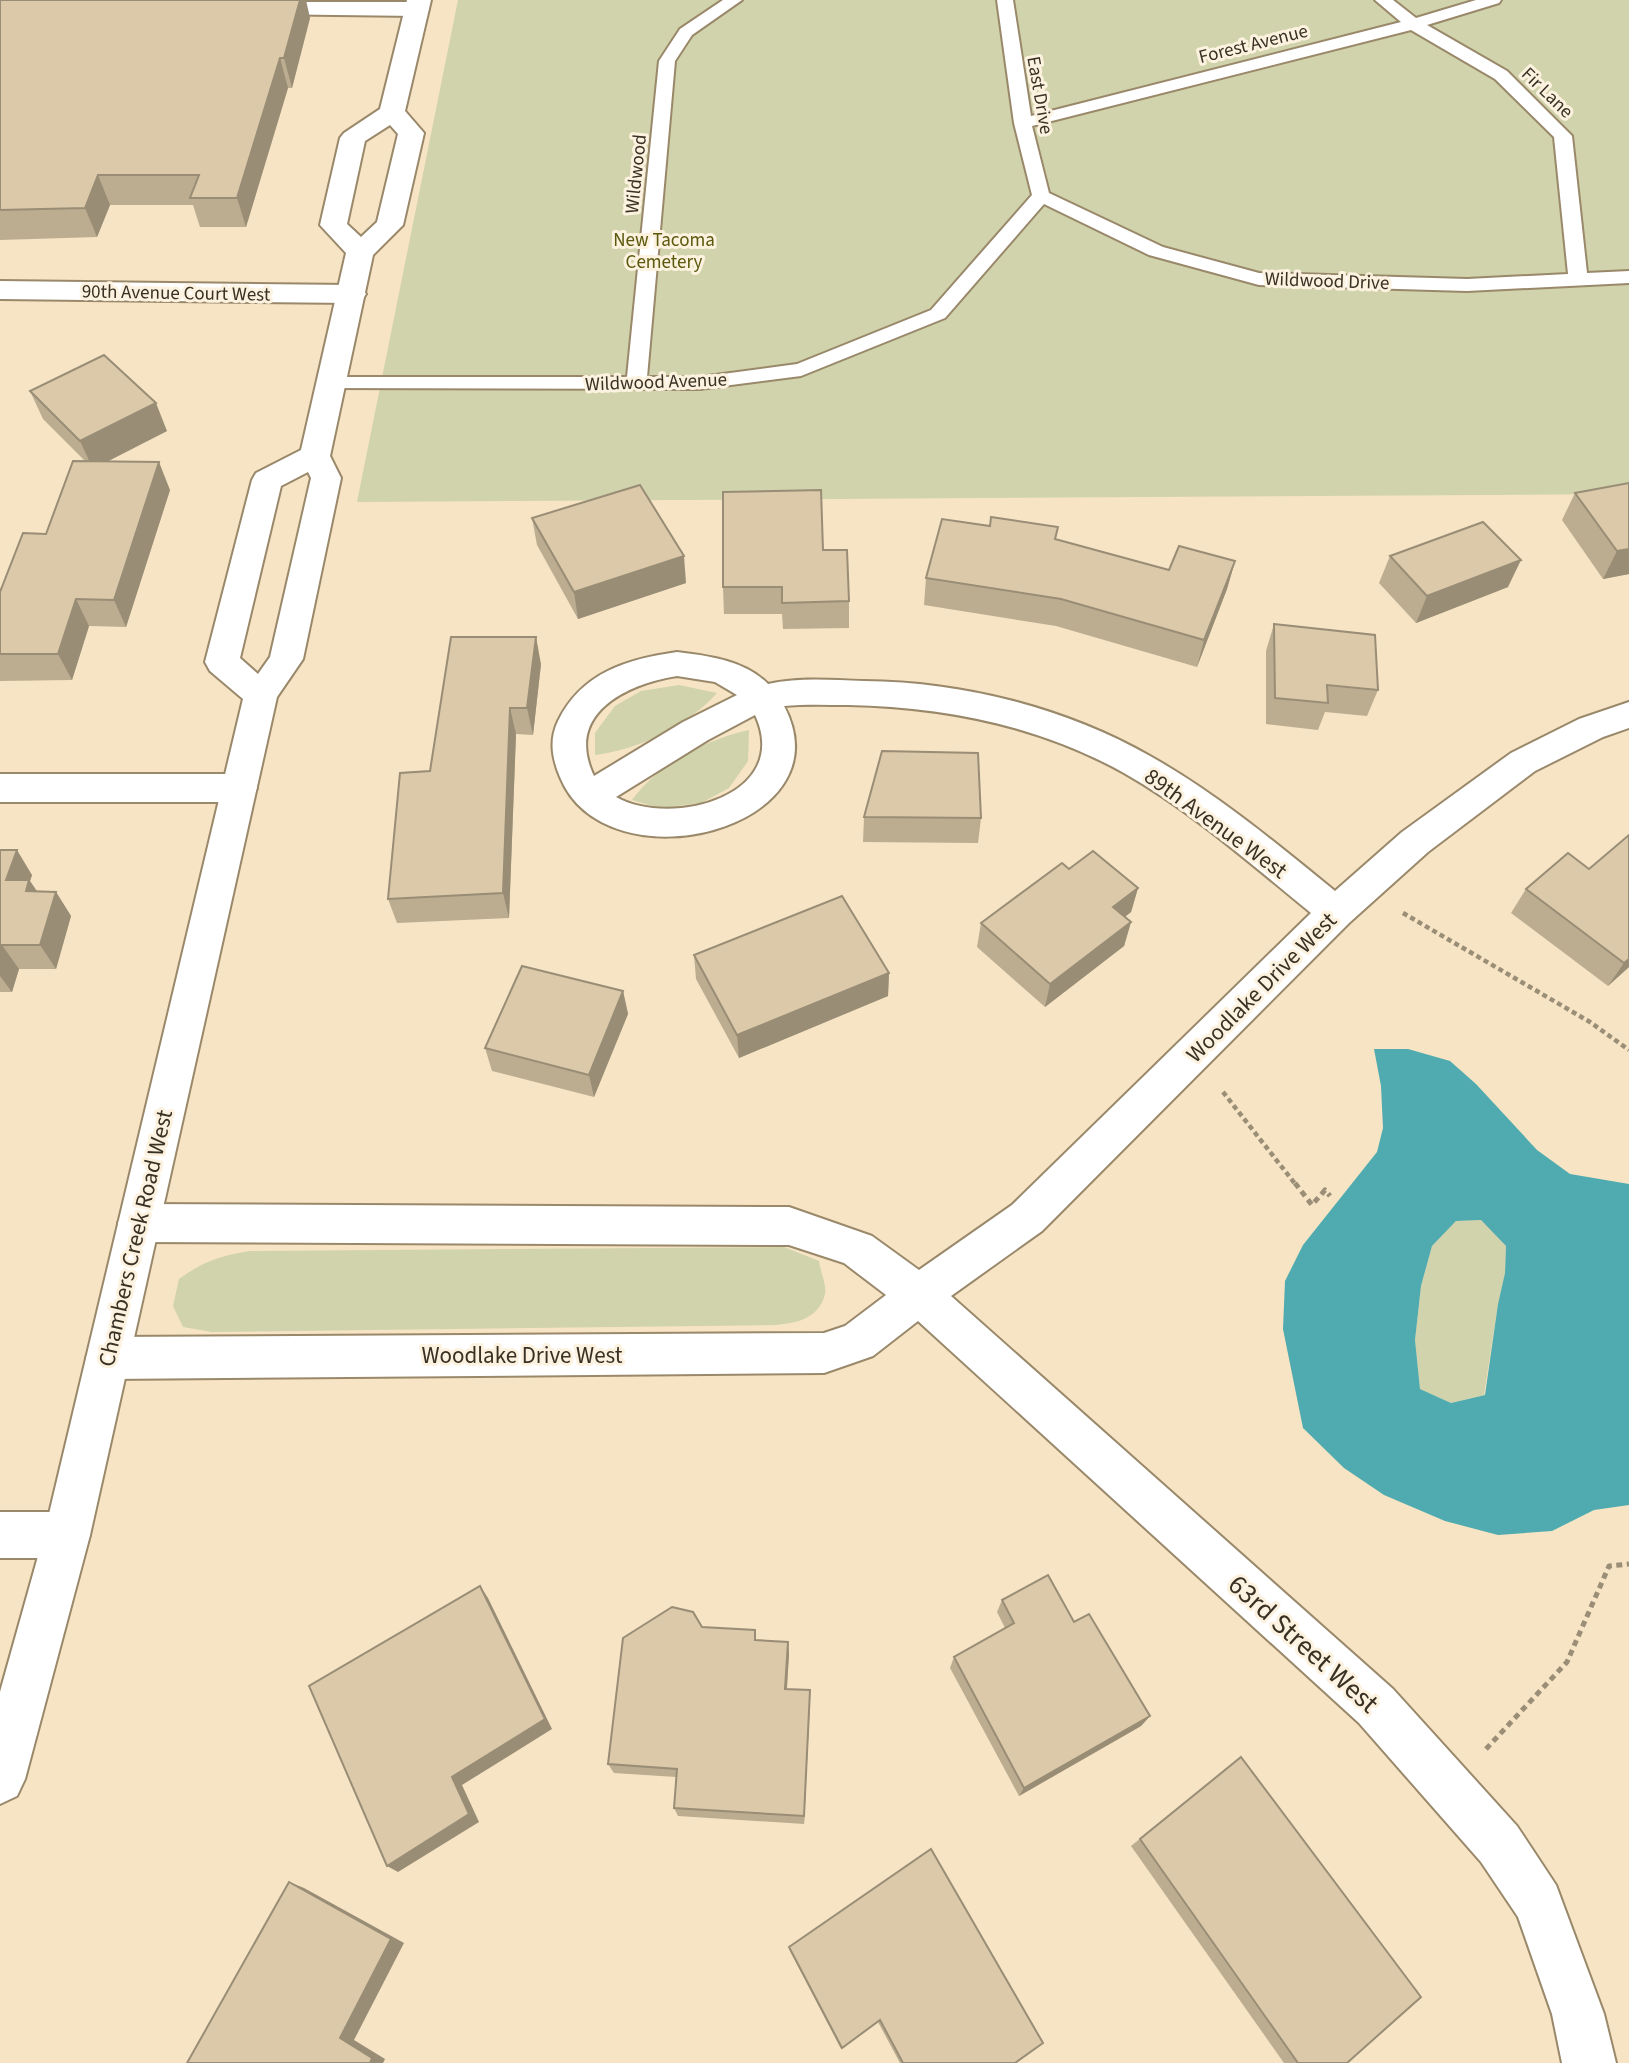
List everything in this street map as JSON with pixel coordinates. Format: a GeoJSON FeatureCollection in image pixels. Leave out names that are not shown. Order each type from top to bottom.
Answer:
{"type":"FeatureCollection","features":[{"type":"Feature","properties":{"kind":"street"},"geometry":{"type":"LineString","coordinates":[[237,9],[418,4],[392,112],[353,138],[333,225],[360,251],[390,225],[411,133],[392,112]]}},
{"type":"Feature","properties":{"kind":"street","name":"Chambers Creek Road West"},"geometry":{"type":"LineString","coordinates":[[0,1779],[67,1535],[261,695],[286,659],[326,478],[315,456],[360,251]]}},
{"type":"Feature","properties":{"kind":"street","name":"90th Avenue Court West"},"geometry":{"type":"LineString","coordinates":[[0,290],[352,294]]}},
{"type":"Feature","properties":{"kind":"street"},"geometry":{"type":"LineString","coordinates":[[261,695],[222,662],[267,480],[315,456]]}},
{"type":"Feature","properties":{"kind":"street"},"geometry":{"type":"LineString","coordinates":[[677,664],[710,668],[739,679],[762,698],[776,721],[779,748],[771,774],[750,798],[721,815],[686,824],[649,824],[616,814],[589,796],[573,774],[568,748],[574,722],[582,710],[590,699],[614,680],[644,669],[677,664]]}},
{"type":"Feature","properties":{"kind":"street","name":"89th Avenue West"},"geometry":{"type":"LineString","coordinates":[[589,796],[703,728],[762,698],[872,692],[960,702],[1030,720],[1105,748],[1170,785],[1252,845],[1336,912]]}},
{"type":"Feature","properties":{"kind":"street","name":"Woodlake Drive West"},"geometry":{"type":"LineString","coordinates":[[108,1358],[824,1353],[858,1342],[1027,1218],[1336,912],[1415,842],[1523,762],[1591,728],[1629,715]]}},
{"type":"Feature","properties":{"kind":"street"},"geometry":{"type":"LineString","coordinates":[[0,788],[239,788]]}},
{"type":"Feature","properties":{"kind":"street"},"geometry":{"type":"LineString","coordinates":[[139,1223],[789,1226],[857,1250],[919,1295]]}},
{"type":"Feature","properties":{"kind":"street","name":"63rd Street West"},"geometry":{"type":"LineString","coordinates":[[919,1295],[1376,1706],[1499,1844],[1538,1903],[1578,2014],[1589,2063]]}},
{"type":"Feature","properties":{"kind":"street"},"geometry":{"type":"LineString","coordinates":[[0,1535],[67,1535]]}},
{"type":"Feature","properties":{"kind":"lane","name":"Wildwood"},"geometry":{"type":"LineString","coordinates":[[636,383],[667,61],[687,32],[734,0]]}},
{"type":"Feature","properties":{"kind":"lane","name":"East Drive"},"geometry":{"type":"LineString","coordinates":[[1005,0],[1023,123],[1041,196]]}},
{"type":"Feature","properties":{"kind":"lane","name":"Fir Lane"},"geometry":{"type":"LineString","coordinates":[[1383,0],[1413,24],[1501,75],[1563,136],[1578,280]]}},
{"type":"Feature","properties":{"kind":"lane","name":"Forest Avenue"},"geometry":{"type":"LineString","coordinates":[[1023,123],[1413,24],[1493,0]]}},
{"type":"Feature","properties":{"kind":"lane","name":"Wildwood Avenue"},"geometry":{"type":"LineString","coordinates":[[331,383],[700,383],[801,370],[938,314],[1041,196]]}},
{"type":"Feature","properties":{"kind":"lane","name":"Wildwood Drive"},"geometry":{"type":"LineString","coordinates":[[1041,196],[1156,251],[1259,279],[1467,285],[1629,277]]}},
{"type":"Feature","properties":{"kind":"path"},"geometry":{"type":"LineString","coordinates":[[1365,886],[1410,918],[1466,947],[1629,1050]]}},
{"type":"Feature","properties":{"kind":"path"},"geometry":{"type":"LineString","coordinates":[[1192,1054],[1312,1205],[1325,1190],[1330,1196]]}},
{"type":"Feature","properties":{"kind":"path"},"geometry":{"type":"LineString","coordinates":[[1449,1789],[1567,1662],[1609,1566],[1629,1564]]}},
{"type":"Feature","properties":{"kind":"green space","name":"New Tacoma Cemetery"},"geometry":{"type":"Polygon","coordinates":[[[458,0],[1629,0],[1629,494],[357,502],[458,0]]]}},
{"type":"Feature","properties":{"kind":"green space"},"geometry":{"type":"Polygon","coordinates":[[[679,685],[717,693],[677,726],[629,748],[595,755],[595,733],[615,706],[641,691],[679,685]]]}},
{"type":"Feature","properties":{"kind":"green space"},"geometry":{"type":"Polygon","coordinates":[[[749,730],[748,761],[729,788],[701,803],[659,808],[632,800],[655,775],[684,755],[716,740],[749,730]]]}},
{"type":"Feature","properties":{"kind":"green space"},"geometry":{"type":"Polygon","coordinates":[[[1481,1220],[1506,1246],[1505,1273],[1484,1395],[1451,1403],[1420,1389],[1415,1340],[1421,1286],[1432,1246],[1456,1221],[1481,1220]]]}},
{"type":"Feature","properties":{"kind":"green space"},"geometry":{"type":"Polygon","coordinates":[[[784,1247],[819,1261],[825,1294],[818,1309],[806,1318],[776,1325],[212,1332],[183,1327],[173,1306],[179,1279],[213,1260],[250,1251],[784,1247]]]}},
{"type":"Feature","properties":{"kind":"water"},"geometry":{"type":"Polygon","coordinates":[[[1374,1049],[1408,1049],[1450,1061],[1476,1084],[1537,1150],[1570,1174],[1629,1184],[1629,1505],[1594,1510],[1552,1531],[1498,1535],[1445,1521],[1384,1495],[1344,1468],[1303,1428],[1283,1329],[1285,1281],[1303,1245],[1377,1152],[1383,1128],[1381,1086],[1374,1049]],[[1481,1220],[1456,1221],[1432,1246],[1421,1286],[1415,1340],[1420,1389],[1451,1403],[1485,1395],[1505,1273],[1506,1246],[1481,1220]]]}},
{"type":"Feature","properties":{"kind":"building"},"geometry":{"type":"Polygon","coordinates":[[[0,0],[300,0],[284,58],[280,58],[237,198],[190,198],[199,175],[98,175],[85,208],[0,210],[0,0]]]}},
{"type":"Feature","properties":{"kind":"building"},"geometry":{"type":"Polygon","coordinates":[[[104,355],[156,403],[80,441],[30,391],[104,355]]]}},
{"type":"Feature","properties":{"kind":"building"},"geometry":{"type":"Polygon","coordinates":[[[73,461],[159,462],[114,600],[76,599],[58,654],[0,654],[0,592],[23,533],[46,534],[73,461]]]}},
{"type":"Feature","properties":{"kind":"building"},"geometry":{"type":"Polygon","coordinates":[[[1629,483],[1629,549],[1617,551],[1575,493],[1629,483]]]}},
{"type":"Feature","properties":{"kind":"building"},"geometry":{"type":"Polygon","coordinates":[[[640,485],[684,556],[574,592],[532,518],[640,485]]]}},
{"type":"Feature","properties":{"kind":"building"},"geometry":{"type":"Polygon","coordinates":[[[821,490],[823,550],[847,550],[849,601],[782,603],[782,587],[723,587],[723,492],[821,490]]]}},
{"type":"Feature","properties":{"kind":"building"},"geometry":{"type":"Polygon","coordinates":[[[991,517],[1058,527],[1055,539],[1169,570],[1179,546],[1235,561],[1204,640],[1061,599],[926,578],[942,519],[990,526],[991,517]]]}},
{"type":"Feature","properties":{"kind":"building"},"geometry":{"type":"Polygon","coordinates":[[[1483,522],[1521,560],[1427,596],[1390,556],[1483,522]]]}},
{"type":"Feature","properties":{"kind":"building"},"geometry":{"type":"Polygon","coordinates":[[[1274,624],[1375,635],[1378,690],[1327,685],[1328,703],[1275,698],[1274,624]]]}},
{"type":"Feature","properties":{"kind":"building"},"geometry":{"type":"Polygon","coordinates":[[[451,637],[536,637],[527,708],[510,708],[503,893],[388,899],[400,773],[430,771],[451,637]]]}},
{"type":"Feature","properties":{"kind":"building"},"geometry":{"type":"Polygon","coordinates":[[[882,751],[978,753],[981,818],[864,817],[882,751]]]}},
{"type":"Feature","properties":{"kind":"building"},"geometry":{"type":"Polygon","coordinates":[[[1629,835],[1629,959],[1624,963],[1526,889],[1568,853],[1589,869],[1629,835]]]}},
{"type":"Feature","properties":{"kind":"building"},"geometry":{"type":"Polygon","coordinates":[[[0,850],[17,850],[6,880],[29,880],[26,891],[56,892],[40,945],[2,945],[0,951],[0,850]]]}},
{"type":"Feature","properties":{"kind":"building"},"geometry":{"type":"Polygon","coordinates":[[[1093,851],[1138,888],[1113,907],[1131,922],[1050,984],[981,923],[1062,863],[1069,869],[1093,851]]]}},
{"type":"Feature","properties":{"kind":"building"},"geometry":{"type":"Polygon","coordinates":[[[842,896],[889,973],[737,1035],[694,955],[842,896]]]}},
{"type":"Feature","properties":{"kind":"building"},"geometry":{"type":"Polygon","coordinates":[[[522,966],[623,991],[589,1075],[485,1048],[522,966]]]}},
{"type":"Feature","properties":{"kind":"building"},"geometry":{"type":"Polygon","coordinates":[[[1048,1575],[1074,1622],[1089,1614],[1150,1716],[1024,1788],[954,1657],[1014,1623],[1002,1600],[1048,1575]]]}},
{"type":"Feature","properties":{"kind":"building"},"geometry":{"type":"Polygon","coordinates":[[[480,1586],[545,1719],[452,1777],[469,1814],[387,1866],[309,1686],[480,1586]]]}},
{"type":"Feature","properties":{"kind":"building"},"geometry":{"type":"Polygon","coordinates":[[[672,1607],[693,1612],[702,1627],[755,1630],[755,1640],[788,1642],[785,1689],[810,1690],[804,1816],[674,1808],[677,1769],[608,1764],[623,1638],[672,1607]]]}},
{"type":"Feature","properties":{"kind":"building"},"geometry":{"type":"Polygon","coordinates":[[[1241,1757],[1421,1997],[1347,2063],[1298,2063],[1140,1839],[1241,1757]]]}},
{"type":"Feature","properties":{"kind":"building"},"geometry":{"type":"Polygon","coordinates":[[[931,1849],[1043,2043],[1015,2063],[903,2063],[880,2020],[842,2048],[789,1947],[931,1849]]]}},
{"type":"Feature","properties":{"kind":"building"},"geometry":{"type":"Polygon","coordinates":[[[289,1882],[391,1939],[340,2038],[372,2058],[370,2063],[187,2063],[289,1882]]]}}]}
